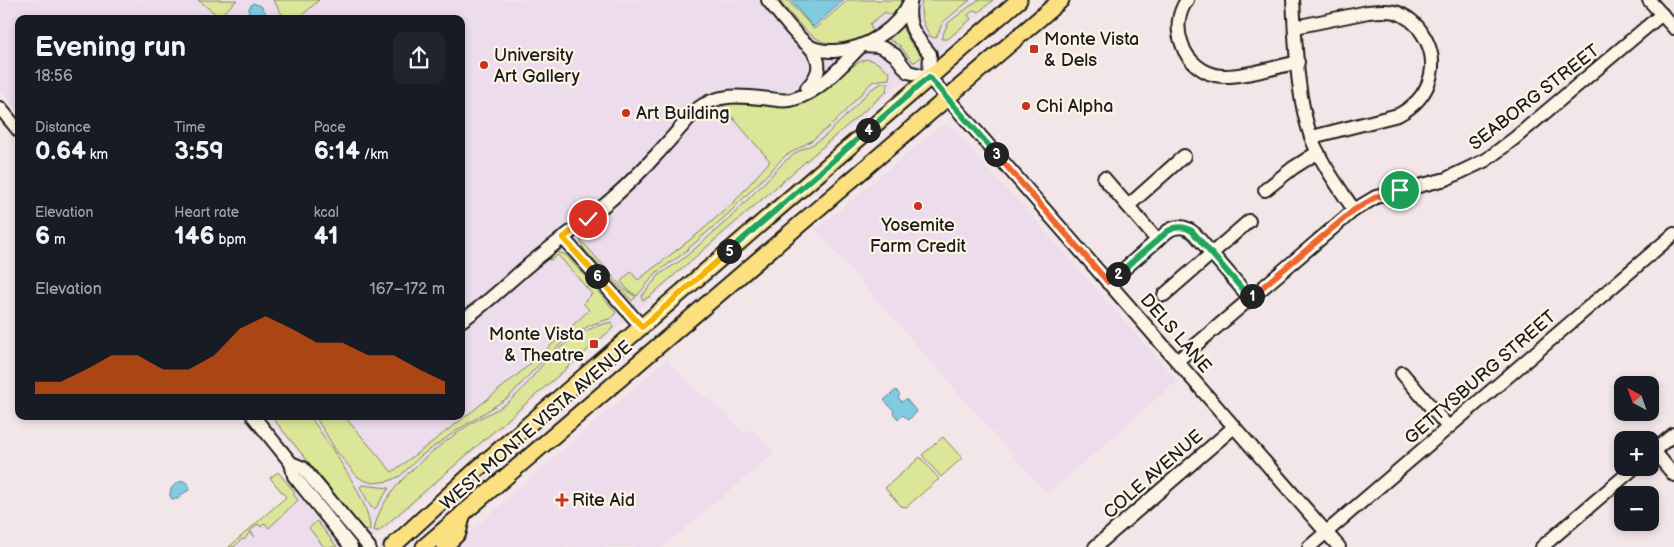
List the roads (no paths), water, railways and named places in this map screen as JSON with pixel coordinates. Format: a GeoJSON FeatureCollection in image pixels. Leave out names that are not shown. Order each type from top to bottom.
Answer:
{"type":"FeatureCollection","features":[{"type":"Feature","properties":{"kind":"main road","name":"WEST MONTE VISTA AVENUE"},"geometry":{"type":"LineString","coordinates":[[392,547],[476,470],[1019,0]]}},
{"type":"Feature","properties":{"kind":"main road","name":"WEST MONTE VISTA AVENUE"},"geometry":{"type":"LineString","coordinates":[[424,547],[1061,0]]}},
{"type":"Feature","properties":{"kind":"main road"},"geometry":{"type":"LineString","coordinates":[[444,547],[458,533],[463,513]]}},
{"type":"Feature","properties":{"kind":"street"},"geometry":{"type":"LineString","coordinates":[[768,0],[808,45],[817,58],[819,68],[817,76],[803,95]]}},
{"type":"Feature","properties":{"kind":"street"},"geometry":{"type":"LineString","coordinates":[[808,45],[819,50],[828,51],[847,50],[862,46],[880,36],[891,26],[904,13],[911,0]]}},
{"type":"Feature","properties":{"kind":"street"},"geometry":{"type":"LineString","coordinates":[[465,318],[489,301],[530,263],[588,219],[639,174],[696,110],[704,104],[729,96],[792,100],[811,92],[862,46],[878,46],[887,50],[894,55],[908,72],[929,77],[930,54],[917,38],[910,24],[911,0]]}},
{"type":"Feature","properties":{"kind":"street"},"geometry":{"type":"LineString","coordinates":[[1187,0],[1179,19],[1179,37],[1187,56],[1206,72],[1221,76],[1232,76],[1298,62]]}},
{"type":"Feature","properties":{"kind":"street"},"geometry":{"type":"LineString","coordinates":[[1293,0],[1302,101],[1312,137],[1334,180],[1354,210]]}},
{"type":"Feature","properties":{"kind":"street"},"geometry":{"type":"LineString","coordinates":[[1649,0],[1674,28]]}},
{"type":"Feature","properties":{"kind":"street"},"geometry":{"type":"LineString","coordinates":[[1295,27],[1368,12],[1396,12],[1403,15],[1419,28],[1426,40],[1432,58],[1431,76],[1424,93],[1406,111],[1398,115],[1312,137]]}},
{"type":"Feature","properties":{"kind":"street","name":"SEABORG STREET"},"geometry":{"type":"LineString","coordinates":[[1177,362],[1354,210],[1376,197],[1446,179],[1486,160],[1516,138],[1662,14]]}},
{"type":"Feature","properties":{"kind":"street","name":"DELS LANE"},"geometry":{"type":"LineString","coordinates":[[929,77],[1339,547]]}},
{"type":"Feature","properties":{"kind":"street"},"geometry":{"type":"LineString","coordinates":[[0,108],[15,126]]}},
{"type":"Feature","properties":{"kind":"street"},"geometry":{"type":"LineString","coordinates":[[1265,190],[1293,168],[1318,152]]}},
{"type":"Feature","properties":{"kind":"street"},"geometry":{"type":"LineString","coordinates":[[1128,206],[1184,156]]}},
{"type":"Feature","properties":{"kind":"street"},"geometry":{"type":"LineString","coordinates":[[1104,178],[1157,240]]}},
{"type":"Feature","properties":{"kind":"street"},"geometry":{"type":"LineString","coordinates":[[1164,295],[1249,222]]}},
{"type":"Feature","properties":{"kind":"street"},"geometry":{"type":"LineString","coordinates":[[1108,282],[1171,229],[1179,227],[1192,231],[1250,298]]}},
{"type":"Feature","properties":{"kind":"street","name":"GETTYSBURG STREET"},"geometry":{"type":"LineString","coordinates":[[1309,547],[1674,234]]}},
{"type":"Feature","properties":{"kind":"street"},"geometry":{"type":"LineString","coordinates":[[563,238],[642,327]]}},
{"type":"Feature","properties":{"kind":"street"},"geometry":{"type":"LineString","coordinates":[[1402,373],[1448,427]]}},
{"type":"Feature","properties":{"kind":"street"},"geometry":{"type":"LineString","coordinates":[[256,420],[291,463],[294,476],[351,547]]}},
{"type":"Feature","properties":{"kind":"street","name":"COLE AVENUE"},"geometry":{"type":"LineString","coordinates":[[1096,547],[1234,426]]}},
{"type":"Feature","properties":{"kind":"street"},"geometry":{"type":"LineString","coordinates":[[1659,447],[1674,434]]}},
{"type":"Feature","properties":{"kind":"street"},"geometry":{"type":"LineString","coordinates":[[1659,460],[1674,474]]}},
{"type":"Feature","properties":{"kind":"street"},"geometry":{"type":"LineString","coordinates":[[291,463],[303,468],[369,547]]}},
{"type":"Feature","properties":{"kind":"street"},"geometry":{"type":"LineString","coordinates":[[1542,547],[1625,476]]}},
{"type":"Feature","properties":{"kind":"water"},"geometry":{"type":"Polygon","coordinates":[[[790,0],[844,0],[813,27],[790,0]]]}},
{"type":"Feature","properties":{"kind":"water"},"geometry":{"type":"Polygon","coordinates":[[[253,3],[261,6],[266,15],[248,15],[249,8],[253,3]]]}},
{"type":"Feature","properties":{"kind":"water"},"geometry":{"type":"Polygon","coordinates":[[[896,390],[902,402],[906,399],[917,412],[908,420],[903,415],[898,419],[893,413],[894,411],[884,400],[896,390]]]}},
{"type":"Feature","properties":{"kind":"water"},"geometry":{"type":"Polygon","coordinates":[[[184,481],[189,485],[189,490],[178,499],[172,499],[170,493],[172,488],[178,482],[184,481]]]}},
{"type":"Feature","properties":{"kind":"place","name":"Monte Vista & Dels"},"geometry":{"type":"Point","coordinates":[1034,49]}},
{"type":"Feature","properties":{"kind":"place","name":"University Art Gallery"},"geometry":{"type":"Point","coordinates":[484,65]}},
{"type":"Feature","properties":{"kind":"place","name":"Chi Alpha"},"geometry":{"type":"Point","coordinates":[1026,106]}},
{"type":"Feature","properties":{"kind":"place","name":"Art Building"},"geometry":{"type":"Point","coordinates":[626,113]}},
{"type":"Feature","properties":{"kind":"place","name":"Yosemite Farm Credit"},"geometry":{"type":"Point","coordinates":[918,206]}},
{"type":"Feature","properties":{"kind":"place","name":"Monte Vista & Theatre"},"geometry":{"type":"Point","coordinates":[594,344]}},
{"type":"Feature","properties":{"kind":"place","name":"Rite Aid"},"geometry":{"type":"Point","coordinates":[562,500]}}]}
